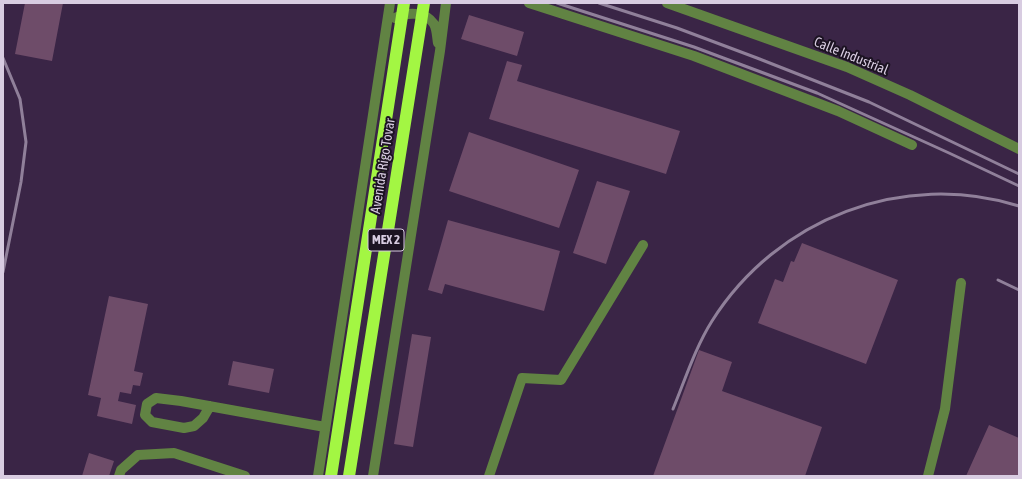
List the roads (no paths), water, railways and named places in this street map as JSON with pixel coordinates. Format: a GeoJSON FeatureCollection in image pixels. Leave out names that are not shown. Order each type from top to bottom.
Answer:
{"type":"FeatureCollection","features":[{"type":"Feature","properties":{"kind":"highway","name":"Avenida Rigo Tovar"},"geometry":{"type":"LineString","coordinates":[[330,476],[404,3]]}},
{"type":"Feature","properties":{"kind":"highway","name":"Avenida Rigo Tovar"},"geometry":{"type":"LineString","coordinates":[[349,476],[424,3]]}},
{"type":"Feature","properties":{"kind":"street","name":"Avenida Rigo Tovar"},"geometry":{"type":"LineString","coordinates":[[318,476],[390,3]]}},
{"type":"Feature","properties":{"kind":"street"},"geometry":{"type":"LineString","coordinates":[[373,476],[440,51],[446,3]]}},
{"type":"Feature","properties":{"kind":"street"},"geometry":{"type":"LineString","coordinates":[[529,3],[694,56],[838,111],[912,144]]}},
{"type":"Feature","properties":{"kind":"street","name":"Calle Industrial"},"geometry":{"type":"LineString","coordinates":[[667,3],[847,67],[910,95],[1019,149]]}},
{"type":"Feature","properties":{"kind":"street"},"geometry":{"type":"LineString","coordinates":[[384,43],[395,18],[403,14],[411,13],[420,15],[434,24],[440,51]]}},
{"type":"Feature","properties":{"kind":"street"},"geometry":{"type":"LineString","coordinates":[[489,476],[522,378],[562,380],[643,245]]}},
{"type":"Feature","properties":{"kind":"street"},"geometry":{"type":"LineString","coordinates":[[928,476],[945,409],[961,283]]}},
{"type":"Feature","properties":{"kind":"street"},"geometry":{"type":"LineString","coordinates":[[210,406],[203,418],[194,426],[184,428],[152,422],[145,415],[146,404],[156,398],[210,406],[326,427]]}},
{"type":"Feature","properties":{"kind":"street"},"geometry":{"type":"LineString","coordinates":[[119,476],[121,470],[138,455],[174,453],[245,476]]}},
{"type":"Feature","properties":{"kind":"railway"},"geometry":{"type":"LineString","coordinates":[[557,3],[694,47],[817,93],[1019,186]]}},
{"type":"Feature","properties":{"kind":"railway"},"geometry":{"type":"LineString","coordinates":[[599,3],[677,28],[869,102],[1019,174]]}},
{"type":"Feature","properties":{"kind":"railway"},"geometry":{"type":"LineString","coordinates":[[3,58],[20,99],[26,142],[21,182],[3,272]]}},
{"type":"Feature","properties":{"kind":"railway"},"geometry":{"type":"LineString","coordinates":[[673,409],[695,353],[712,321],[739,285],[771,255],[807,230],[846,211],[888,199],[931,194],[975,196],[1019,206]]}},
{"type":"Feature","properties":{"kind":"railway"},"geometry":{"type":"LineString","coordinates":[[998,280],[1019,290]]}}]}
